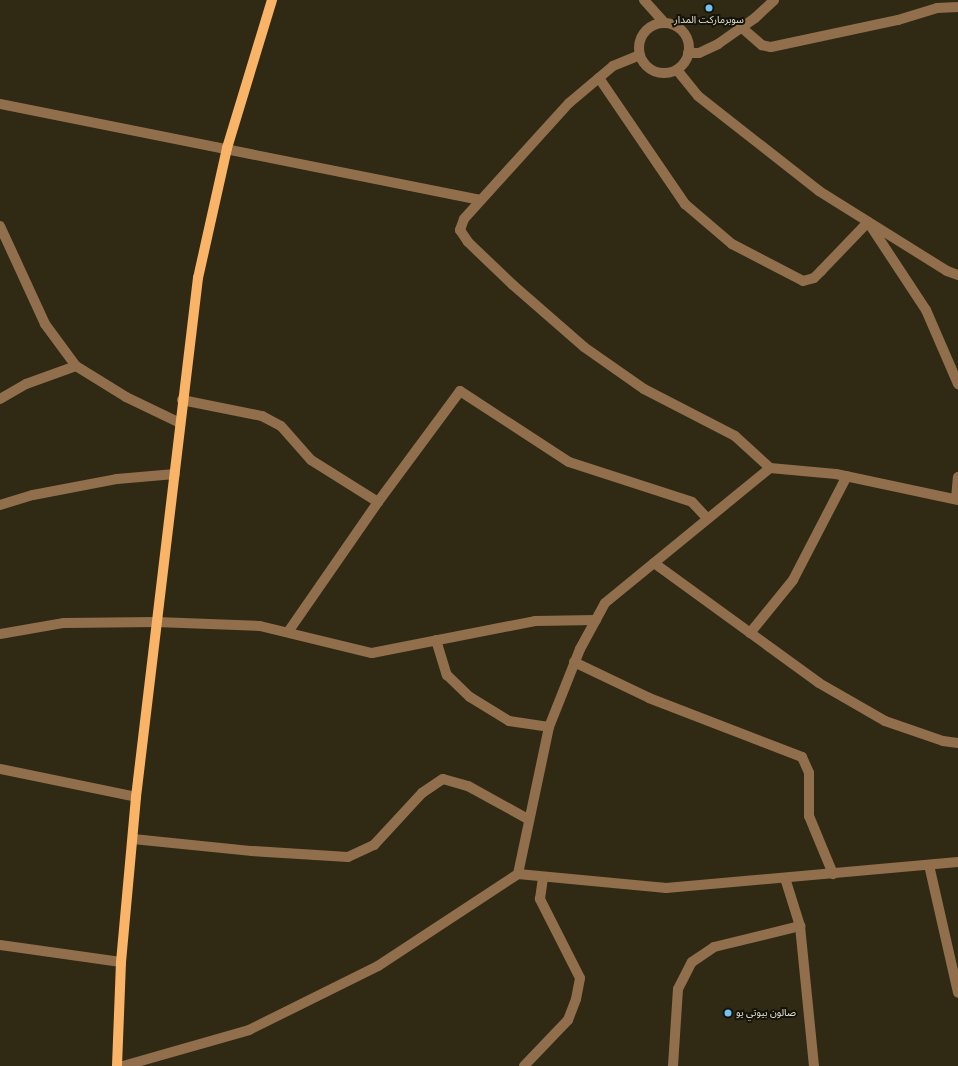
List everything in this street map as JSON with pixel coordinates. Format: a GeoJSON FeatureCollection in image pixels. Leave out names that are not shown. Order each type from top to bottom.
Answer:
{"type":"FeatureCollection","features":[{"type":"Feature","properties":{"kind":"main road"},"geometry":{"type":"LineString","coordinates":[[117,1066],[121,962],[134,839],[136,797],[175,474],[182,400],[198,278],[227,148],[272,0]]}},
{"type":"Feature","properties":{"kind":"street"},"geometry":{"type":"LineString","coordinates":[[644,0],[665,23],[683,33],[687,39],[688,53],[677,70],[658,73],[646,66],[640,55],[640,42],[647,30],[665,23]]}},
{"type":"Feature","properties":{"kind":"street"},"geometry":{"type":"LineString","coordinates":[[688,53],[705,50],[741,27],[774,0]]}},
{"type":"Feature","properties":{"kind":"street"},"geometry":{"type":"LineString","coordinates":[[741,27],[762,46],[770,47],[898,20],[937,8],[958,6]]}},
{"type":"Feature","properties":{"kind":"street"},"geometry":{"type":"LineString","coordinates":[[640,55],[614,66],[569,103],[464,219],[460,230],[468,242],[507,280],[609,366],[644,388],[735,436],[770,468],[847,476],[957,500],[958,477]]}},
{"type":"Feature","properties":{"kind":"street"},"geometry":{"type":"LineString","coordinates":[[677,70],[698,96],[819,191],[947,271],[958,275]]}},
{"type":"Feature","properties":{"kind":"street"},"geometry":{"type":"LineString","coordinates":[[599,78],[685,204],[732,244],[803,281],[814,278],[822,271],[868,222]]}},
{"type":"Feature","properties":{"kind":"street"},"geometry":{"type":"LineString","coordinates":[[0,104],[227,148],[481,200]]}},
{"type":"Feature","properties":{"kind":"street"},"geometry":{"type":"LineString","coordinates":[[868,222],[926,310],[958,384]]}},
{"type":"Feature","properties":{"kind":"street"},"geometry":{"type":"LineString","coordinates":[[0,226],[45,324],[76,366],[126,397],[180,423]]}},
{"type":"Feature","properties":{"kind":"street"},"geometry":{"type":"LineString","coordinates":[[0,399],[26,384],[76,366]]}},
{"type":"Feature","properties":{"kind":"street"},"geometry":{"type":"LineString","coordinates":[[288,632],[378,502],[460,391],[569,462],[692,502],[707,518]]}},
{"type":"Feature","properties":{"kind":"street"},"geometry":{"type":"LineString","coordinates":[[182,400],[262,416],[281,426],[311,460],[378,502]]}},
{"type":"Feature","properties":{"kind":"street"},"geometry":{"type":"LineString","coordinates":[[518,874],[528,819],[549,727],[574,662],[605,604],[707,518],[770,468]]}},
{"type":"Feature","properties":{"kind":"street"},"geometry":{"type":"LineString","coordinates":[[0,505],[33,495],[117,479],[175,474]]}},
{"type":"Feature","properties":{"kind":"street"},"geometry":{"type":"LineString","coordinates":[[750,633],[793,580],[847,476]]}},
{"type":"Feature","properties":{"kind":"street"},"geometry":{"type":"LineString","coordinates":[[654,563],[819,683],[885,721],[943,741],[958,743]]}},
{"type":"Feature","properties":{"kind":"street"},"geometry":{"type":"LineString","coordinates":[[0,634],[64,623],[156,622],[260,626],[372,653],[535,621],[596,620]]}},
{"type":"Feature","properties":{"kind":"street"},"geometry":{"type":"LineString","coordinates":[[436,640],[448,675],[470,697],[509,721],[549,727]]}},
{"type":"Feature","properties":{"kind":"street"},"geometry":{"type":"LineString","coordinates":[[574,662],[650,698],[802,757],[809,773],[809,816],[833,874]]}},
{"type":"Feature","properties":{"kind":"street"},"geometry":{"type":"LineString","coordinates":[[0,770],[136,797]]}},
{"type":"Feature","properties":{"kind":"street"},"geometry":{"type":"LineString","coordinates":[[134,839],[252,852],[348,857],[374,845],[422,793],[443,779],[468,786],[528,819]]}},
{"type":"Feature","properties":{"kind":"street"},"geometry":{"type":"LineString","coordinates":[[123,1066],[249,1030],[378,966],[518,874],[543,878],[666,888],[958,862]]}},
{"type":"Feature","properties":{"kind":"street"},"geometry":{"type":"LineString","coordinates":[[929,865],[958,993]]}},
{"type":"Feature","properties":{"kind":"street"},"geometry":{"type":"LineString","coordinates":[[524,1066],[568,1020],[576,999],[580,978],[540,899],[543,878]]}},
{"type":"Feature","properties":{"kind":"street"},"geometry":{"type":"LineString","coordinates":[[785,878],[800,926],[814,1066]]}},
{"type":"Feature","properties":{"kind":"street"},"geometry":{"type":"LineString","coordinates":[[673,1066],[678,989],[692,962],[714,947],[800,926]]}},
{"type":"Feature","properties":{"kind":"street"},"geometry":{"type":"LineString","coordinates":[[0,946],[121,962]]}},
{"type":"Feature","properties":{"kind":"place","name":"سوبرماركت المدار"},"geometry":{"type":"Point","coordinates":[709,8]}},
{"type":"Feature","properties":{"kind":"place","name":"صالون بيوتي يو"},"geometry":{"type":"Point","coordinates":[728,1013]}}]}
